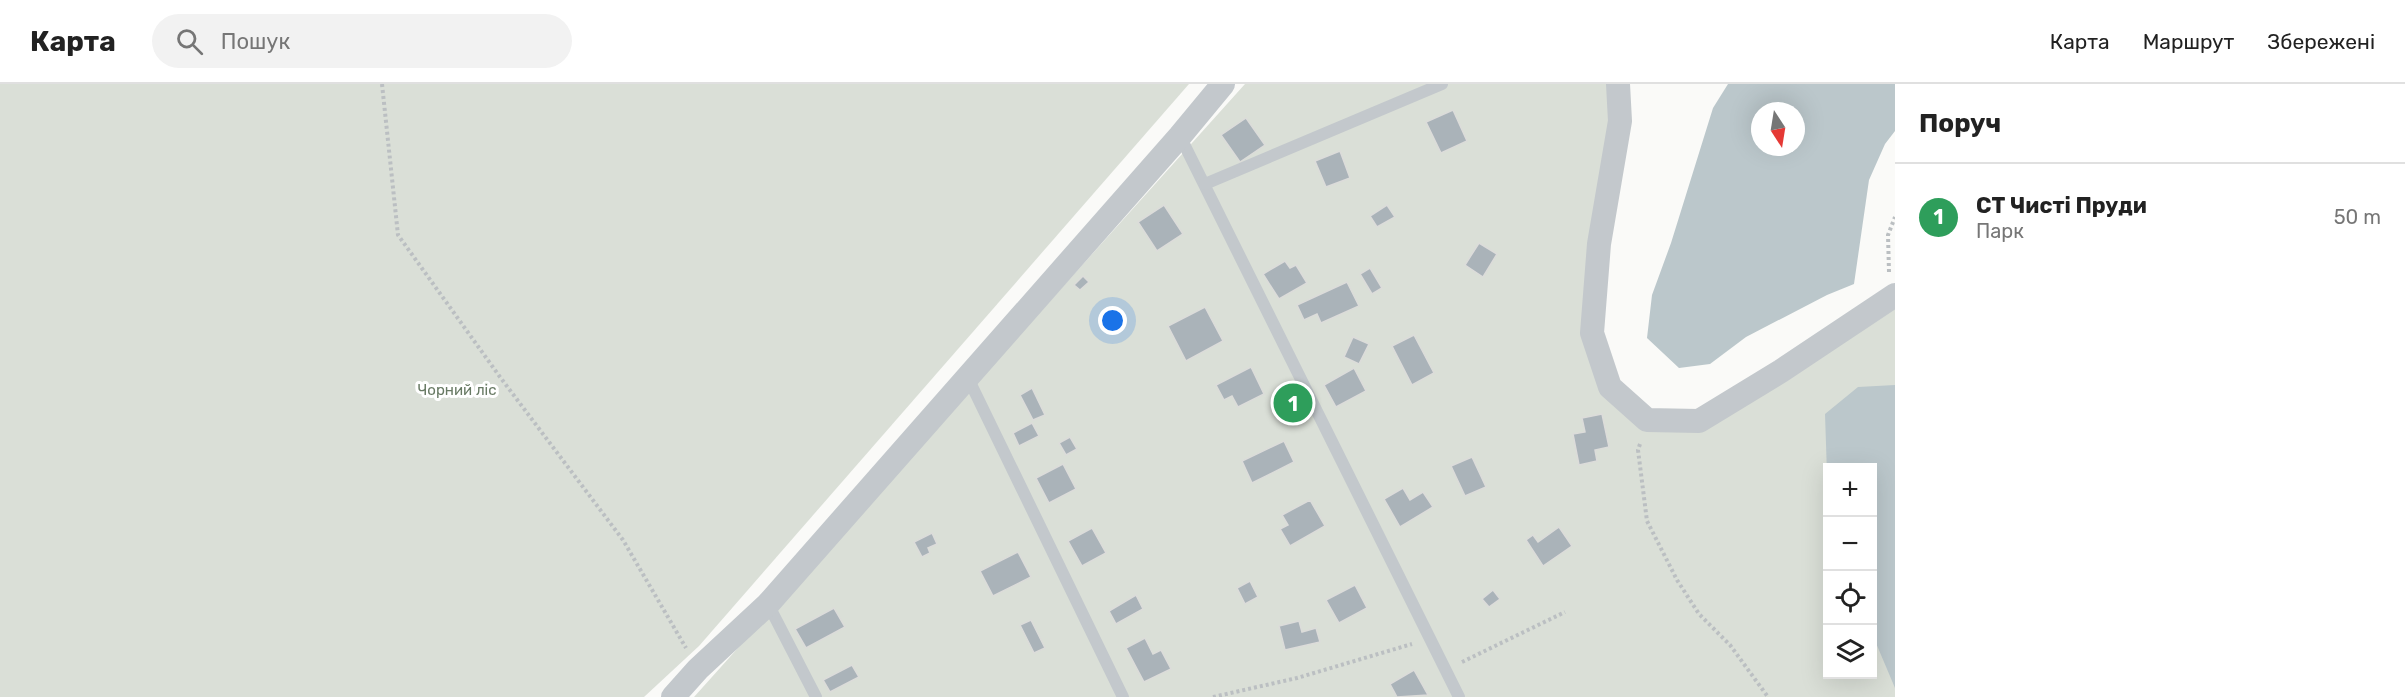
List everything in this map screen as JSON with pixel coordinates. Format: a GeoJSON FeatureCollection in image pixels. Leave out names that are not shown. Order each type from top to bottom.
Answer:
{"type":"FeatureCollection","features":[{"type":"Feature","properties":{"kind":"street"},"geometry":{"type":"LineString","coordinates":[[673,697],[698,669],[768,604],[1180,136],[1223,84]]}},
{"type":"Feature","properties":{"kind":"street"},"geometry":{"type":"LineString","coordinates":[[1618,84],[1620,121],[1599,244],[1592,333],[1610,387],[1647,420],[1699,421],[1781,371],[1892,297]]}},
{"type":"Feature","properties":{"kind":"lane"},"geometry":{"type":"LineString","coordinates":[[1205,184],[1442,84]]}},
{"type":"Feature","properties":{"kind":"lane"},"geometry":{"type":"LineString","coordinates":[[1180,136],[1459,697]]}},
{"type":"Feature","properties":{"kind":"lane"},"geometry":{"type":"LineString","coordinates":[[968,378],[1123,697]]}},
{"type":"Feature","properties":{"kind":"lane"},"geometry":{"type":"LineString","coordinates":[[768,604],[816,697]]}},
{"type":"Feature","properties":{"kind":"path"},"geometry":{"type":"LineString","coordinates":[[382,84],[398,235],[500,377],[623,540],[698,669]]}},
{"type":"Feature","properties":{"kind":"path"},"geometry":{"type":"LineString","coordinates":[[1892,297],[1888,235],[1895,217]]}},
{"type":"Feature","properties":{"kind":"path"},"geometry":{"type":"LineString","coordinates":[[1647,420],[1638,450],[1647,521],[1677,580],[1699,614],[1730,645],[1768,697]]}},
{"type":"Feature","properties":{"kind":"path"},"geometry":{"type":"LineString","coordinates":[[1445,670],[1565,612]]}},
{"type":"Feature","properties":{"kind":"path"},"geometry":{"type":"LineString","coordinates":[[1213,697],[1296,678],[1430,638]]}},
{"type":"Feature","properties":{"kind":"green space","name":"Чорний ліс"},"geometry":{"type":"Polygon","coordinates":[[[0,84],[1189,84],[699,646],[644,697],[0,697],[0,84]]]}},
{"type":"Feature","properties":{"kind":"green space"},"geometry":{"type":"Polygon","coordinates":[[[1245,84],[1618,84],[1592,333],[1610,387],[1647,420],[1699,421],[1895,295],[1895,697],[694,697],[1245,84]]]}},
{"type":"Feature","properties":{"kind":"shaded area"},"geometry":{"type":"Polygon","coordinates":[[[1728,84],[1895,84],[1895,131],[1885,144],[1869,180],[1854,284],[1827,295],[1746,337],[1710,364],[1679,368],[1647,338],[1652,295],[1671,243],[1713,108],[1728,84]]]}},
{"type":"Feature","properties":{"kind":"shaded area"},"geometry":{"type":"Polygon","coordinates":[[[1895,385],[1895,688],[1877,645],[1877,463],[1827,463],[1825,414],[1858,387],[1895,385]]]}},
{"type":"Feature","properties":{"kind":"building"},"geometry":{"type":"Polygon","coordinates":[[[1453,110],[1467,141],[1441,153],[1426,122],[1453,110]]]}},
{"type":"Feature","properties":{"kind":"building"},"geometry":{"type":"Polygon","coordinates":[[[1246,118],[1265,145],[1240,162],[1221,135],[1246,118]]]}},
{"type":"Feature","properties":{"kind":"building"},"geometry":{"type":"Polygon","coordinates":[[[1340,151],[1350,178],[1326,187],[1315,161],[1340,151]]]}},
{"type":"Feature","properties":{"kind":"building"},"geometry":{"type":"Polygon","coordinates":[[[1164,205],[1183,234],[1157,251],[1138,222],[1164,205]]]}},
{"type":"Feature","properties":{"kind":"building"},"geometry":{"type":"Polygon","coordinates":[[[1387,205],[1395,217],[1377,227],[1370,216],[1387,205]]]}},
{"type":"Feature","properties":{"kind":"building"},"geometry":{"type":"Polygon","coordinates":[[[1479,243],[1497,254],[1483,277],[1465,265],[1479,243]]]}},
{"type":"Feature","properties":{"kind":"building"},"geometry":{"type":"Polygon","coordinates":[[[1285,261],[1290,268],[1296,265],[1307,283],[1279,299],[1263,274],[1285,261]]]}},
{"type":"Feature","properties":{"kind":"building"},"geometry":{"type":"Polygon","coordinates":[[[1370,268],[1382,288],[1372,294],[1360,274],[1370,268]]]}},
{"type":"Feature","properties":{"kind":"building"},"geometry":{"type":"Polygon","coordinates":[[[1083,276],[1089,282],[1080,290],[1074,285],[1083,276]]]}},
{"type":"Feature","properties":{"kind":"building"},"geometry":{"type":"Polygon","coordinates":[[[1347,282],[1359,306],[1321,323],[1317,314],[1304,320],[1297,305],[1347,282]]]}},
{"type":"Feature","properties":{"kind":"building"},"geometry":{"type":"Polygon","coordinates":[[[1205,307],[1223,341],[1186,361],[1168,326],[1205,307]]]}},
{"type":"Feature","properties":{"kind":"building"},"geometry":{"type":"Polygon","coordinates":[[[1414,335],[1434,373],[1412,385],[1392,346],[1414,335]]]}},
{"type":"Feature","properties":{"kind":"building"},"geometry":{"type":"Polygon","coordinates":[[[1353,337],[1369,344],[1359,364],[1344,357],[1353,337]]]}},
{"type":"Feature","properties":{"kind":"building"},"geometry":{"type":"Polygon","coordinates":[[[1251,367],[1264,394],[1238,407],[1232,396],[1224,400],[1216,385],[1251,367]]]}},
{"type":"Feature","properties":{"kind":"building"},"geometry":{"type":"Polygon","coordinates":[[[1354,368],[1366,391],[1336,407],[1324,385],[1354,368]]]}},
{"type":"Feature","properties":{"kind":"building"},"geometry":{"type":"Polygon","coordinates":[[[1032,388],[1045,415],[1033,420],[1020,395],[1032,388]]]}},
{"type":"Feature","properties":{"kind":"building"},"geometry":{"type":"Polygon","coordinates":[[[1602,414],[1609,447],[1595,450],[1597,461],[1579,465],[1573,434],[1585,432],[1582,418],[1602,414]]]}},
{"type":"Feature","properties":{"kind":"building"},"geometry":{"type":"Polygon","coordinates":[[[1032,423],[1039,436],[1019,446],[1013,433],[1032,423]]]}},
{"type":"Feature","properties":{"kind":"building"},"geometry":{"type":"Polygon","coordinates":[[[1070,437],[1077,449],[1066,455],[1059,443],[1070,437]]]}},
{"type":"Feature","properties":{"kind":"building"},"geometry":{"type":"Polygon","coordinates":[[[1284,441],[1294,462],[1252,483],[1242,461],[1284,441]]]}},
{"type":"Feature","properties":{"kind":"building"},"geometry":{"type":"Polygon","coordinates":[[[1472,457],[1486,487],[1465,496],[1451,466],[1472,457]]]}},
{"type":"Feature","properties":{"kind":"building"},"geometry":{"type":"Polygon","coordinates":[[[1063,464],[1076,489],[1049,503],[1036,478],[1063,464]]]}},
{"type":"Feature","properties":{"kind":"building"},"geometry":{"type":"Polygon","coordinates":[[[1403,488],[1410,500],[1423,492],[1433,507],[1400,527],[1384,499],[1403,488]]]}},
{"type":"Feature","properties":{"kind":"building"},"geometry":{"type":"Polygon","coordinates":[[[1310,500],[1325,526],[1290,546],[1280,529],[1288,525],[1282,515],[1310,500]]]}},
{"type":"Feature","properties":{"kind":"building"},"geometry":{"type":"Polygon","coordinates":[[[1559,527],[1572,546],[1543,566],[1526,540],[1533,535],[1538,542],[1559,527]]]}},
{"type":"Feature","properties":{"kind":"building"},"geometry":{"type":"Polygon","coordinates":[[[1092,528],[1106,553],[1082,566],[1068,541],[1092,528]]]}},
{"type":"Feature","properties":{"kind":"building"},"geometry":{"type":"Polygon","coordinates":[[[932,533],[937,544],[928,548],[930,553],[922,557],[914,542],[932,533]]]}},
{"type":"Feature","properties":{"kind":"building"},"geometry":{"type":"Polygon","coordinates":[[[1018,552],[1031,577],[993,596],[980,571],[1018,552]]]}},
{"type":"Feature","properties":{"kind":"building"},"geometry":{"type":"Polygon","coordinates":[[[1250,581],[1258,597],[1245,604],[1237,588],[1250,581]]]}},
{"type":"Feature","properties":{"kind":"building"},"geometry":{"type":"Polygon","coordinates":[[[1355,585],[1367,608],[1339,623],[1326,600],[1355,585]]]}},
{"type":"Feature","properties":{"kind":"building"},"geometry":{"type":"Polygon","coordinates":[[[1493,590],[1500,599],[1489,607],[1482,599],[1493,590]]]}},
{"type":"Feature","properties":{"kind":"building"},"geometry":{"type":"Polygon","coordinates":[[[1136,595],[1143,609],[1116,624],[1109,611],[1136,595]]]}},
{"type":"Feature","properties":{"kind":"building"},"geometry":{"type":"Polygon","coordinates":[[[834,608],[845,627],[806,648],[795,629],[834,608]]]}},
{"type":"Feature","properties":{"kind":"building"},"geometry":{"type":"Polygon","coordinates":[[[1031,620],[1045,648],[1034,653],[1020,625],[1031,620]]]}},
{"type":"Feature","properties":{"kind":"building"},"geometry":{"type":"Polygon","coordinates":[[[1299,621],[1302,632],[1316,628],[1320,642],[1285,650],[1279,626],[1299,621]]]}},
{"type":"Feature","properties":{"kind":"building"},"geometry":{"type":"Polygon","coordinates":[[[1145,638],[1153,654],[1161,650],[1171,669],[1144,682],[1126,648],[1145,638]]]}},
{"type":"Feature","properties":{"kind":"building"},"geometry":{"type":"Polygon","coordinates":[[[852,665],[859,677],[830,692],[823,680],[852,665]]]}},
{"type":"Feature","properties":{"kind":"building"},"geometry":{"type":"Polygon","coordinates":[[[1414,670],[1428,695],[1397,697],[1390,684],[1414,670]]]}},
{"type":"Feature","properties":{"kind":"place","name":"СТ Чисті Пруди"},"geometry":{"type":"Point","coordinates":[1293,403]}}]}
